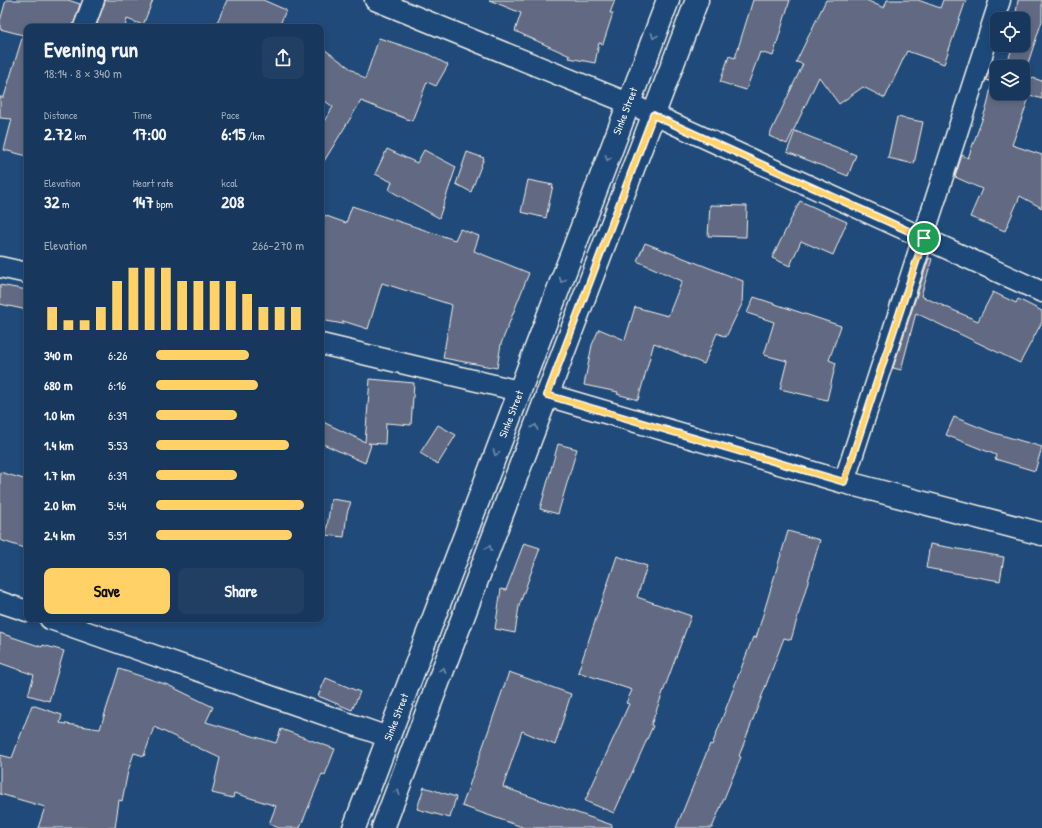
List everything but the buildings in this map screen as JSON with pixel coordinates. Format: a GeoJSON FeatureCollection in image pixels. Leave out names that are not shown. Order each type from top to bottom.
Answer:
{"type":"FeatureCollection","features":[{"type":"Feature","properties":{"kind":"street"},"geometry":{"type":"LineString","coordinates":[[85,24],[94,0]]}},
{"type":"Feature","properties":{"kind":"street"},"geometry":{"type":"LineString","coordinates":[[375,0],[628,103],[1042,292]]}},
{"type":"Feature","properties":{"kind":"street","name":"Sinke Street"},"geometry":{"type":"LineString","coordinates":[[354,828],[668,0]]}},
{"type":"Feature","properties":{"kind":"street"},"geometry":{"type":"LineString","coordinates":[[383,828],[697,0]]}},
{"type":"Feature","properties":{"kind":"street"},"geometry":{"type":"LineString","coordinates":[[844,482],[1000,0]]}},
{"type":"Feature","properties":{"kind":"street"},"geometry":{"type":"LineString","coordinates":[[0,267],[24,272]]}},
{"type":"Feature","properties":{"kind":"street"},"geometry":{"type":"LineString","coordinates":[[324,345],[519,391]]}},
{"type":"Feature","properties":{"kind":"street"},"geometry":{"type":"LineString","coordinates":[[547,395],[844,482],[1042,534]]}},
{"type":"Feature","properties":{"kind":"street"},"geometry":{"type":"LineString","coordinates":[[0,602],[24,610]]}},
{"type":"Feature","properties":{"kind":"street"},"geometry":{"type":"LineString","coordinates":[[59,622],[388,737]]}},
{"type":"Feature","properties":{"kind":"route"},"geometry":{"type":"LineString","coordinates":[[653,115],[924,238],[844,482],[547,395],[653,115]]}}]}
